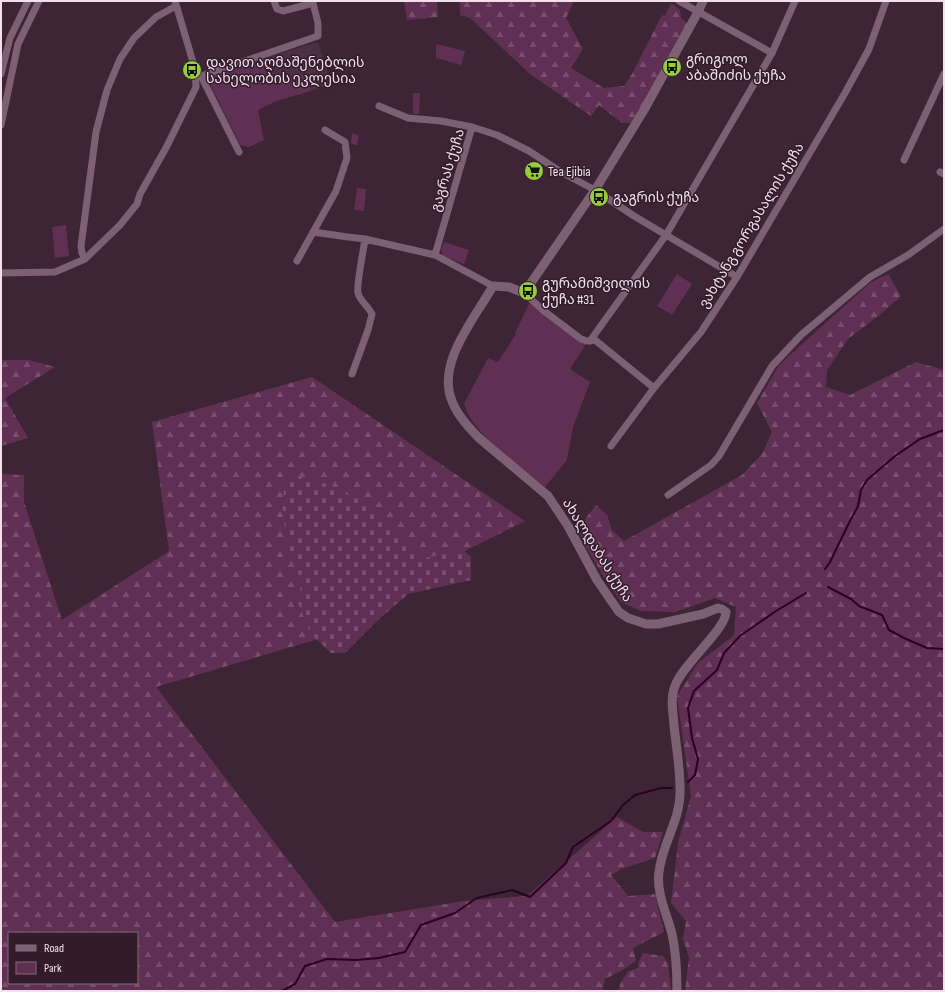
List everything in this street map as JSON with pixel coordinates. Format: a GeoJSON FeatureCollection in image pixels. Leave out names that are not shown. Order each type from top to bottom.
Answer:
{"type":"FeatureCollection","features":[{"type":"Feature","properties":{"kind":"street"},"geometry":{"type":"LineString","coordinates":[[1,74],[10,38],[28,1]]}},
{"type":"Feature","properties":{"kind":"street"},"geometry":{"type":"LineString","coordinates":[[1,125],[18,44],[39,1]]}},
{"type":"Feature","properties":{"kind":"street"},"geometry":{"type":"LineString","coordinates":[[201,76],[318,36],[318,23],[313,3],[283,10],[277,9],[274,1]]}},
{"type":"Feature","properties":{"kind":"street"},"geometry":{"type":"LineString","coordinates":[[679,1],[772,53]]}},
{"type":"Feature","properties":{"kind":"street"},"geometry":{"type":"LineString","coordinates":[[524,292],[595,190],[644,110],[703,1]]}},
{"type":"Feature","properties":{"kind":"street"},"geometry":{"type":"LineString","coordinates":[[590,341],[666,235],[772,53],[795,1]]}},
{"type":"Feature","properties":{"kind":"street","name":"ვახტანგ გორგასალის ქუჩა"},"geometry":{"type":"LineString","coordinates":[[611,446],[654,388],[701,332],[737,277],[869,49],[886,1]]}},
{"type":"Feature","properties":{"kind":"street"},"geometry":{"type":"LineString","coordinates":[[1,273],[55,272],[85,259],[120,225],[137,204],[140,194],[167,146],[196,87],[195,69],[176,3],[156,17],[134,38],[120,59],[107,90],[96,132],[81,246],[85,259]]}},
{"type":"Feature","properties":{"kind":"street"},"geometry":{"type":"LineString","coordinates":[[6,53],[16,55]]}},
{"type":"Feature","properties":{"kind":"street"},"geometry":{"type":"LineString","coordinates":[[195,69],[201,76],[240,152]]}},
{"type":"Feature","properties":{"kind":"street"},"geometry":{"type":"LineString","coordinates":[[904,160],[944,74]]}},
{"type":"Feature","properties":{"kind":"street"},"geometry":{"type":"LineString","coordinates":[[379,106],[408,118],[441,121],[472,127]]}},
{"type":"Feature","properties":{"kind":"street","name":"გაგრას ქუჩა"},"geometry":{"type":"LineString","coordinates":[[435,255],[472,127],[497,136],[528,151],[560,172],[595,190],[666,235],[737,277]]}},
{"type":"Feature","properties":{"kind":"street"},"geometry":{"type":"LineString","coordinates":[[297,261],[336,191],[347,158],[345,142],[325,130]]}},
{"type":"Feature","properties":{"kind":"street"},"geometry":{"type":"LineString","coordinates":[[313,232],[365,239],[435,255],[493,286],[509,287],[524,292],[544,311],[581,338],[590,341],[595,340],[654,388]]}},
{"type":"Feature","properties":{"kind":"street"},"geometry":{"type":"LineString","coordinates":[[668,495],[711,465],[720,454],[772,366],[801,335],[870,277],[908,256],[943,232]]}},
{"type":"Feature","properties":{"kind":"street"},"geometry":{"type":"LineString","coordinates":[[352,374],[368,330],[372,314],[360,298],[357,290],[365,239]]}},
{"type":"Feature","properties":{"kind":"street","name":"ახალდაბას ქუჩა"},"geometry":{"type":"LineString","coordinates":[[493,286],[458,345],[452,359],[448,385],[452,402],[462,418],[479,438],[548,496],[568,526],[597,580],[619,612],[628,618],[646,624],[658,624],[703,614],[718,608],[722,608],[726,612],[723,622],[686,668],[675,686],[672,701],[680,803],[677,818],[665,846],[658,872],[660,893],[672,935],[678,991]]}},
{"type":"Feature","properties":{"kind":"shaded area"},"geometry":{"type":"Polygon","coordinates":[[[318,42],[331,84],[311,91],[306,74],[271,84],[264,58],[318,42]]]}},
{"type":"Feature","properties":{"kind":"green space"},"geometry":{"type":"Polygon","coordinates":[[[404,1],[437,1],[438,17],[407,20],[404,1]]]}},
{"type":"Feature","properties":{"kind":"green space"},"geometry":{"type":"Polygon","coordinates":[[[460,1],[574,1],[566,18],[583,49],[571,68],[604,88],[624,86],[632,74],[662,15],[665,16],[671,3],[680,10],[681,17],[687,24],[633,123],[622,123],[599,105],[591,116],[530,74],[470,18],[460,15],[460,1]]]}},
{"type":"Feature","properties":{"kind":"green space"},"geometry":{"type":"Polygon","coordinates":[[[436,44],[465,51],[461,65],[436,58],[436,44]]]}},
{"type":"Feature","properties":{"kind":"green space"},"geometry":{"type":"Polygon","coordinates":[[[264,58],[271,84],[306,74],[311,91],[276,101],[258,110],[264,140],[249,147],[240,145],[207,78],[264,58]]]}},
{"type":"Feature","properties":{"kind":"green space"},"geometry":{"type":"Polygon","coordinates":[[[413,93],[420,93],[419,114],[413,114],[413,93]]]}},
{"type":"Feature","properties":{"kind":"green space"},"geometry":{"type":"Polygon","coordinates":[[[352,133],[359,135],[357,145],[351,144],[352,133]]]}},
{"type":"Feature","properties":{"kind":"green space"},"geometry":{"type":"Polygon","coordinates":[[[357,188],[366,189],[364,211],[354,210],[357,188]]]}},
{"type":"Feature","properties":{"kind":"green space"},"geometry":{"type":"Polygon","coordinates":[[[66,225],[69,256],[55,258],[52,227],[66,225]]]}},
{"type":"Feature","properties":{"kind":"green space"},"geometry":{"type":"Polygon","coordinates":[[[444,242],[469,250],[464,264],[443,256],[441,250],[444,242]]]}},
{"type":"Feature","properties":{"kind":"green space"},"geometry":{"type":"Polygon","coordinates":[[[677,274],[692,284],[672,315],[657,306],[677,274]]]}},
{"type":"Feature","properties":{"kind":"green space"},"geometry":{"type":"Polygon","coordinates":[[[888,274],[901,296],[881,314],[848,339],[827,370],[826,387],[850,395],[916,362],[944,370],[944,991],[685,991],[689,957],[683,939],[686,921],[671,903],[678,843],[691,796],[677,696],[698,663],[734,635],[736,607],[715,598],[675,612],[641,611],[621,602],[605,579],[584,544],[580,534],[586,518],[596,505],[607,515],[612,530],[624,541],[742,475],[762,454],[772,432],[757,403],[779,365],[870,283],[888,274]]]}},
{"type":"Feature","properties":{"kind":"green space"},"geometry":{"type":"Polygon","coordinates":[[[530,302],[586,344],[570,369],[590,382],[573,427],[567,460],[545,487],[487,439],[469,416],[464,404],[488,358],[498,362],[516,334],[515,333],[530,302]]]}},
{"type":"Feature","properties":{"kind":"green space"},"geometry":{"type":"Polygon","coordinates":[[[1,360],[29,360],[55,367],[5,398],[28,438],[1,446],[1,360]]]}},
{"type":"Feature","properties":{"kind":"green space"},"geometry":{"type":"Polygon","coordinates":[[[312,377],[525,521],[467,550],[332,635],[156,687],[335,922],[464,901],[527,896],[617,817],[643,832],[663,832],[655,858],[621,869],[611,875],[628,896],[655,894],[664,932],[633,948],[636,961],[605,979],[602,991],[1,991],[1,474],[24,475],[24,502],[62,620],[169,551],[152,422],[312,377]]]}},
{"type":"Feature","properties":{"kind":"green space"},"geometry":{"type":"Polygon","coordinates":[[[287,473],[330,485],[360,500],[393,525],[420,559],[463,550],[471,557],[471,580],[408,594],[379,619],[345,653],[331,653],[311,634],[298,603],[302,581],[288,553],[282,502],[287,473]]]}},
{"type":"Feature","properties":{"kind":"green space"},"geometry":{"type":"Polygon","coordinates":[[[643,953],[663,956],[668,963],[671,991],[619,991],[620,984],[628,971],[638,968],[638,964],[643,953]]]}},
{"type":"Feature","properties":{"kind":"waterway"},"geometry":{"type":"LineString","coordinates":[[825,569],[858,506],[861,490],[867,480],[895,456],[920,439],[944,430]]}},
{"type":"Feature","properties":{"kind":"waterway"},"geometry":{"type":"LineString","coordinates":[[828,587],[851,599],[859,606],[882,615],[889,630],[927,648],[944,649]]}},
{"type":"Feature","properties":{"kind":"waterway"},"geometry":{"type":"LineString","coordinates":[[688,782],[695,775],[698,759],[692,738],[688,708],[694,691],[717,670],[724,653],[740,636],[776,611],[806,593]]}},
{"type":"Feature","properties":{"kind":"waterway"},"geometry":{"type":"LineString","coordinates":[[282,991],[295,984],[305,966],[327,959],[356,960],[379,958],[405,952],[421,925],[455,913],[477,898],[512,890],[530,897],[566,863],[573,847],[611,821],[623,805],[635,795],[661,788],[672,788]]}},
{"type":"Feature","properties":{"kind":"place","name":"გრიგოლ აბაშიძის ქუჩა"},"geometry":{"type":"Point","coordinates":[672,67]}},
{"type":"Feature","properties":{"kind":"place","name":"დავით აღმაშენებლის სახელობის ეკლესია"},"geometry":{"type":"Point","coordinates":[192,70]}},
{"type":"Feature","properties":{"kind":"place","name":"Tea Ejibia"},"geometry":{"type":"Point","coordinates":[534,171]}},
{"type":"Feature","properties":{"kind":"place","name":"გაგრის ქუჩა"},"geometry":{"type":"Point","coordinates":[599,197]}},
{"type":"Feature","properties":{"kind":"place","name":"გურამიშვილის ქუჩა #31"},"geometry":{"type":"Point","coordinates":[528,291]}}]}
